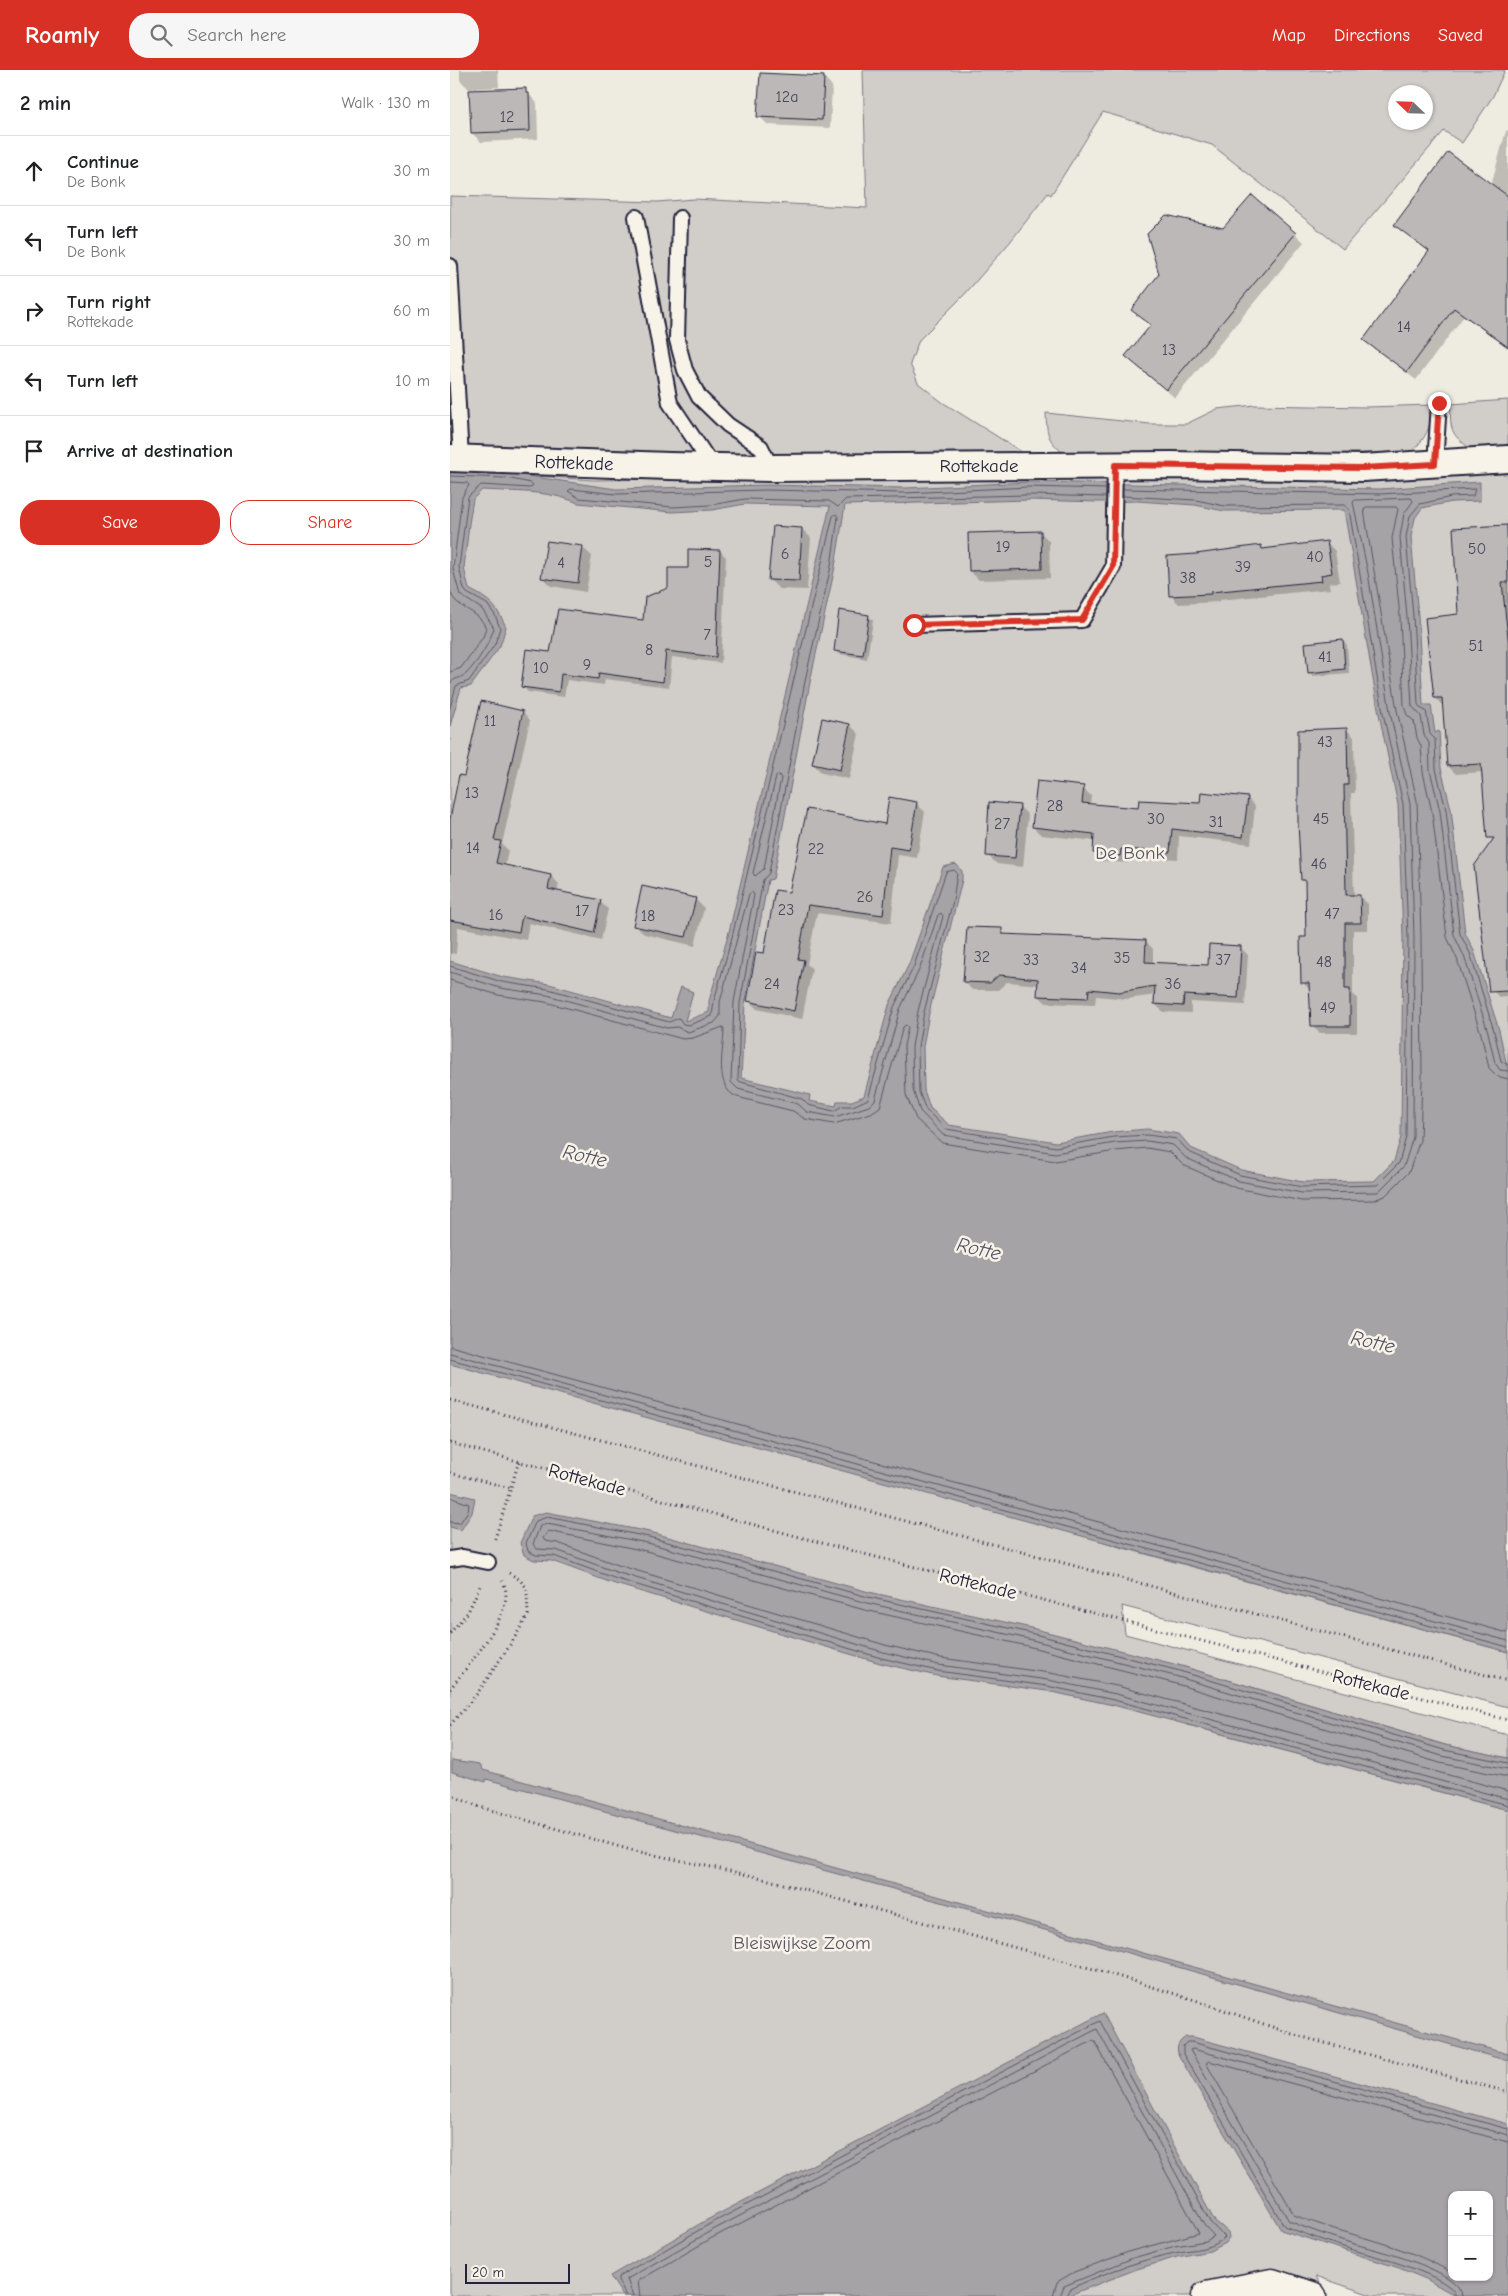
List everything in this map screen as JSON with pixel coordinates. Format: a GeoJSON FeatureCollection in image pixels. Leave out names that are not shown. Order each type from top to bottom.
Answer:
{"type":"FeatureCollection","features":[{"type":"Feature","properties":{"kind":"street","name":"Rottekade"},"geometry":{"type":"LineString","coordinates":[[455,445],[713,467],[771,468],[1115,471],[1363,468],[1508,459]]}},
{"type":"Feature","properties":{"kind":"street"},"geometry":{"type":"LineString","coordinates":[[1206,2296],[1272,2283],[1312,2296]]}},
{"type":"Feature","properties":{"kind":"lane"},"geometry":{"type":"LineString","coordinates":[[636,217],[670,403],[713,467]]}},
{"type":"Feature","properties":{"kind":"lane"},"geometry":{"type":"LineString","coordinates":[[680,218],[677,340],[685,370],[699,397],[728,425],[761,447],[771,468]]}},
{"type":"Feature","properties":{"kind":"lane"},"geometry":{"type":"LineString","coordinates":[[450,266],[455,445]]}},
{"type":"Feature","properties":{"kind":"lane"},"geometry":{"type":"LineString","coordinates":[[1435,464],[1439,403]]}},
{"type":"Feature","properties":{"kind":"lane"},"geometry":{"type":"LineString","coordinates":[[914,625],[1082,620],[1113,567],[1115,471]]}},
{"type":"Feature","properties":{"kind":"lane"},"geometry":{"type":"LineString","coordinates":[[450,1559],[463,1558],[488,1562]]}},
{"type":"Feature","properties":{"kind":"path"},"geometry":{"type":"LineString","coordinates":[[450,1400],[1508,1681]]}},
{"type":"Feature","properties":{"kind":"path","name":"Rottekade"},"geometry":{"type":"LineString","coordinates":[[450,1443],[822,1544],[1508,1720]]}},
{"type":"Feature","properties":{"kind":"path"},"geometry":{"type":"LineString","coordinates":[[450,1633],[468,1612],[488,1562],[519,1461]]}},
{"type":"Feature","properties":{"kind":"path"},"geometry":{"type":"LineString","coordinates":[[450,1473],[511,1488]]}},
{"type":"Feature","properties":{"kind":"path"},"geometry":{"type":"LineString","coordinates":[[450,1689],[488,1638],[500,1616],[507,1596],[504,1584],[488,1562]]}},
{"type":"Feature","properties":{"kind":"path"},"geometry":{"type":"LineString","coordinates":[[450,1725],[493,1671],[528,1615],[527,1588],[519,1579],[488,1562]]}},
{"type":"Feature","properties":{"kind":"path"},"geometry":{"type":"LineString","coordinates":[[450,1794],[480,1807],[631,1850],[758,1877],[1095,1969],[1195,2000],[1295,2035],[1508,2092]]}},
{"type":"Feature","properties":{"kind":"green space"},"geometry":{"type":"Polygon","coordinates":[[[863,70],[1505,70],[1493,96],[1462,143],[1444,131],[1343,249],[1212,145],[1103,112],[1051,195],[1048,193],[1010,242],[965,294],[919,340],[910,364],[918,383],[942,402],[1038,462],[767,459],[450,445],[450,196],[657,202],[694,199],[867,208],[863,70]]]}},
{"type":"Feature","properties":{"kind":"green space"},"geometry":{"type":"Polygon","coordinates":[[[1508,400],[1508,448],[1474,451],[1457,437],[1452,427],[1451,404],[1508,400]]]}},
{"type":"Feature","properties":{"kind":"green space"},"geometry":{"type":"Polygon","coordinates":[[[1255,405],[1366,407],[1433,405],[1431,420],[1425,436],[1411,452],[1253,455],[1064,454],[1051,440],[1047,427],[1046,413],[1150,424],[1186,424],[1217,409],[1255,405]]]}},
{"type":"Feature","properties":{"kind":"green space","name":"De Bonk"},"geometry":{"type":"Polygon","coordinates":[[[1508,469],[1508,1291],[450,1036],[450,470],[593,480],[1508,469]]]}},
{"type":"Feature","properties":{"kind":"green space","name":"Bleiswijkse Zoom"},"geometry":{"type":"Polygon","coordinates":[[[450,1308],[1116,1546],[1508,1652],[1508,1707],[1122,1606],[1125,1634],[1508,1735],[1508,1758],[1445,1745],[1178,1665],[1188,1725],[1508,1810],[1508,2296],[1374,2296],[1316,2276],[1326,2296],[450,2296],[450,1308]]]}},
{"type":"Feature","properties":{"kind":"water","name":"Rotte"},"geometry":{"type":"Polygon","coordinates":[[[450,471],[507,473],[616,489],[766,485],[905,488],[1029,482],[1380,489],[1480,482],[1480,501],[1452,502],[1422,508],[1415,518],[1411,537],[1423,705],[1431,705],[1435,733],[1439,731],[1441,768],[1451,809],[1465,933],[1474,951],[1499,1030],[1508,1071],[1508,1652],[450,1364],[450,961],[503,977],[549,984],[671,1018],[681,987],[693,992],[685,1021],[709,1012],[709,1001],[728,936],[830,506],[745,504],[712,510],[672,512],[578,503],[543,494],[482,490],[473,499],[464,568],[469,589],[492,604],[506,627],[500,646],[471,686],[461,688],[450,726],[450,471]],[[1030,500],[845,505],[835,567],[811,677],[773,879],[768,880],[745,1004],[741,1078],[810,1095],[809,1101],[836,1106],[837,1101],[852,1101],[864,1096],[889,1005],[909,964],[943,867],[956,864],[962,871],[962,880],[929,1013],[923,1047],[924,1090],[930,1108],[949,1125],[1056,1142],[1113,1132],[1147,1129],[1179,1134],[1191,1148],[1241,1170],[1303,1182],[1374,1181],[1394,1161],[1401,1137],[1403,937],[1398,805],[1379,714],[1344,510],[1224,511],[1195,505],[1137,501],[1030,500]]]}},
{"type":"Feature","properties":{"kind":"water"},"geometry":{"type":"Polygon","coordinates":[[[450,1492],[475,1498],[472,1513],[461,1530],[450,1527],[450,1492]]]}},
{"type":"Feature","properties":{"kind":"water"},"geometry":{"type":"Polygon","coordinates":[[[546,1512],[650,1532],[869,1592],[1027,1627],[1178,1665],[1445,1745],[1508,1758],[1508,1810],[1113,1705],[1047,1691],[937,1676],[880,1663],[612,1583],[552,1561],[534,1560],[524,1555],[520,1543],[532,1516],[546,1512]]]}},
{"type":"Feature","properties":{"kind":"water"},"geometry":{"type":"Polygon","coordinates":[[[452,1760],[480,1764],[483,1770],[536,1785],[1508,2054],[1508,2061],[1104,1946],[486,1779],[486,1782],[452,1772],[452,1760]]]}},
{"type":"Feature","properties":{"kind":"water"},"geometry":{"type":"Polygon","coordinates":[[[1103,2013],[1214,2220],[1228,2232],[1229,2238],[1226,2243],[1210,2251],[1177,2257],[1137,2269],[1067,2296],[623,2296],[610,2276],[703,2222],[1103,2013]]]}},
{"type":"Feature","properties":{"kind":"water"},"geometry":{"type":"Polygon","coordinates":[[[1186,2037],[1193,2037],[1508,2124],[1508,2296],[1456,2296],[1426,2279],[1399,2268],[1281,2230],[1179,2056],[1178,2047],[1180,2042],[1186,2037]]]}},
{"type":"Feature","properties":{"kind":"building"},"geometry":{"type":"Polygon","coordinates":[[[760,73],[824,76],[822,120],[757,117],[760,73]]]}},
{"type":"Feature","properties":{"kind":"building"},"geometry":{"type":"Polygon","coordinates":[[[526,88],[526,93],[529,93],[530,131],[471,133],[469,90],[526,88]]]}},
{"type":"Feature","properties":{"kind":"building"},"geometry":{"type":"Polygon","coordinates":[[[1448,152],[1508,196],[1508,347],[1454,308],[1407,372],[1363,340],[1429,251],[1394,225],[1448,152]]]}},
{"type":"Feature","properties":{"kind":"building"},"geometry":{"type":"Polygon","coordinates":[[[1252,195],[1296,233],[1166,390],[1125,356],[1151,325],[1131,310],[1159,274],[1147,234],[1166,215],[1223,228],[1252,195]]]}},
{"type":"Feature","properties":{"kind":"building"},"geometry":{"type":"Polygon","coordinates":[[[1507,525],[1508,582],[1502,582],[1508,638],[1508,991],[1489,992],[1474,866],[1494,838],[1487,838],[1481,764],[1447,766],[1442,698],[1434,698],[1425,618],[1458,614],[1453,528],[1507,525]]]}},
{"type":"Feature","properties":{"kind":"building"},"geometry":{"type":"Polygon","coordinates":[[[773,526],[802,528],[799,581],[768,580],[773,526]]]}},
{"type":"Feature","properties":{"kind":"building"},"geometry":{"type":"Polygon","coordinates":[[[1041,531],[1042,569],[969,571],[968,533],[1041,531]]]}},
{"type":"Feature","properties":{"kind":"building"},"geometry":{"type":"Polygon","coordinates":[[[547,541],[583,546],[578,583],[541,578],[547,541]]]}},
{"type":"Feature","properties":{"kind":"building"},"geometry":{"type":"Polygon","coordinates":[[[1327,541],[1332,573],[1321,575],[1322,581],[1211,592],[1211,594],[1169,596],[1167,556],[1261,545],[1262,549],[1327,541]]]}},
{"type":"Feature","properties":{"kind":"building"},"geometry":{"type":"Polygon","coordinates":[[[688,549],[720,550],[716,657],[666,651],[663,682],[599,673],[598,679],[561,674],[559,692],[521,687],[526,649],[550,652],[558,609],[643,620],[645,597],[668,588],[668,568],[688,568],[688,549]]]}},
{"type":"Feature","properties":{"kind":"building"},"geometry":{"type":"Polygon","coordinates":[[[839,610],[869,615],[863,655],[834,651],[839,610]]]}},
{"type":"Feature","properties":{"kind":"building"},"geometry":{"type":"Polygon","coordinates":[[[1343,639],[1345,669],[1308,673],[1305,643],[1343,639]]]}},
{"type":"Feature","properties":{"kind":"building"},"geometry":{"type":"Polygon","coordinates":[[[481,701],[523,711],[494,840],[501,841],[496,863],[551,875],[548,889],[601,900],[594,933],[522,916],[519,932],[450,920],[450,819],[459,775],[464,776],[481,701]]]}},
{"type":"Feature","properties":{"kind":"building"},"geometry":{"type":"Polygon","coordinates":[[[822,718],[850,724],[840,770],[812,764],[822,718]]]}},
{"type":"Feature","properties":{"kind":"building"},"geometry":{"type":"Polygon","coordinates":[[[1347,728],[1348,785],[1344,785],[1346,895],[1360,895],[1361,923],[1345,923],[1345,989],[1350,989],[1350,1026],[1311,1026],[1309,983],[1301,983],[1300,937],[1306,937],[1305,880],[1301,880],[1298,823],[1298,730],[1347,728]]]}},
{"type":"Feature","properties":{"kind":"building"},"geometry":{"type":"Polygon","coordinates":[[[1037,781],[1084,786],[1082,803],[1138,808],[1139,800],[1200,803],[1201,792],[1248,797],[1243,837],[1172,829],[1170,852],[1121,849],[1120,856],[1093,853],[1094,834],[1032,827],[1037,781]]]}},
{"type":"Feature","properties":{"kind":"building"},"geometry":{"type":"Polygon","coordinates":[[[889,797],[917,802],[909,850],[890,847],[883,915],[808,905],[798,959],[804,960],[794,1011],[747,1001],[756,952],[764,953],[775,890],[789,892],[807,809],[885,824],[889,797]]]}},
{"type":"Feature","properties":{"kind":"building"},"geometry":{"type":"Polygon","coordinates":[[[989,802],[1020,805],[1015,858],[986,856],[989,802]]]}},
{"type":"Feature","properties":{"kind":"building"},"geometry":{"type":"Polygon","coordinates":[[[642,886],[696,898],[686,937],[633,926],[642,886]]]}},
{"type":"Feature","properties":{"kind":"building"},"geometry":{"type":"Polygon","coordinates":[[[967,927],[1002,928],[1002,934],[1146,940],[1145,962],[1208,965],[1209,944],[1241,946],[1238,998],[1184,995],[1183,1006],[1154,1004],[1155,986],[1119,992],[1089,989],[1088,998],[1037,996],[1038,979],[999,975],[990,983],[963,982],[967,927]]]}},
{"type":"Feature","properties":{"kind":"route"},"geometry":{"type":"LineString","coordinates":[[914,625],[1082,620],[1113,567],[1115,465],[1171,464],[1363,468],[1435,464],[1439,403]]}}]}
